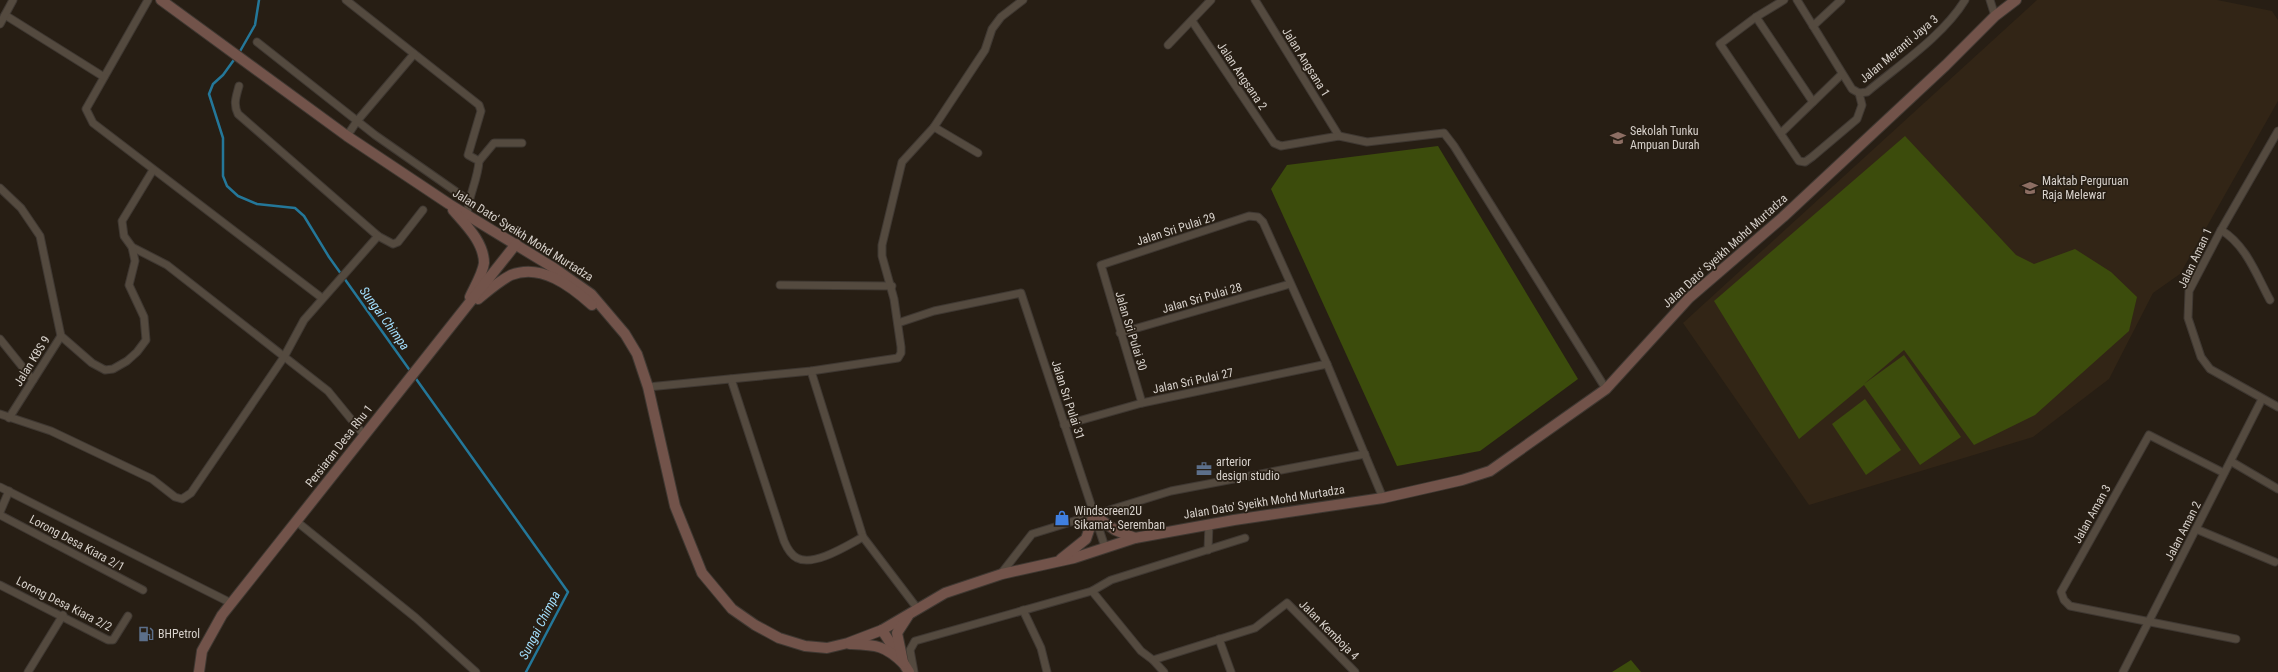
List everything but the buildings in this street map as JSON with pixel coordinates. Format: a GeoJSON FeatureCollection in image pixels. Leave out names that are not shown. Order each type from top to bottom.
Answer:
{"type":"FeatureCollection","features":[{"type":"Feature","properties":{"kind":"main road","name":"Jalan Dato' Syeikh Mohd Murtadza"},"geometry":{"type":"LineString","coordinates":[[161,0],[347,136],[449,204],[516,244],[591,294],[625,334],[637,354],[648,387],[675,506],[699,566],[712,586],[732,609],[755,625],[779,638],[805,646],[827,648],[848,643],[882,630],[945,593],[1000,575],[1058,562],[1135,538],[1209,524],[1383,498],[1462,480],[1490,471],[1606,389],[1689,298],[1783,217],[1946,65],[1995,16],[2016,0]]}},
{"type":"Feature","properties":{"kind":"main road"},"geometry":{"type":"LineString","coordinates":[[449,204],[474,235],[481,249],[484,264],[465,308]]}},
{"type":"Feature","properties":{"kind":"main road","name":"Persiaran Desa Rhu 1"},"geometry":{"type":"LineString","coordinates":[[199,672],[202,651],[222,615],[516,244]]}},
{"type":"Feature","properties":{"kind":"main road"},"geometry":{"type":"LineString","coordinates":[[465,308],[512,275],[531,271],[552,275],[585,298],[625,334]]}},
{"type":"Feature","properties":{"kind":"main road"},"geometry":{"type":"LineString","coordinates":[[1058,562],[1086,539],[1094,515],[1115,530],[1135,538]]}},
{"type":"Feature","properties":{"kind":"main road"},"geometry":{"type":"LineString","coordinates":[[906,668],[897,641],[897,633],[915,610]]}},
{"type":"Feature","properties":{"kind":"main road"},"geometry":{"type":"LineString","coordinates":[[882,630],[906,668]]}},
{"type":"Feature","properties":{"kind":"main road"},"geometry":{"type":"LineString","coordinates":[[848,643],[883,647],[891,651],[906,668]]}},
{"type":"Feature","properties":{"kind":"street"},"geometry":{"type":"LineString","coordinates":[[0,24],[13,0]]}},
{"type":"Feature","properties":{"kind":"street"},"geometry":{"type":"LineString","coordinates":[[148,0],[86,109],[93,123],[322,298]]}},
{"type":"Feature","properties":{"kind":"street"},"geometry":{"type":"LineString","coordinates":[[346,0],[479,105],[481,111],[468,155],[479,161]]}},
{"type":"Feature","properties":{"kind":"street"},"geometry":{"type":"LineString","coordinates":[[648,387],[811,371],[898,358],[901,353],[901,347],[898,323],[892,286],[882,256],[882,245],[902,162],[934,126],[985,50],[992,29],[1001,17],[1023,0]]}},
{"type":"Feature","properties":{"kind":"street"},"geometry":{"type":"LineString","coordinates":[[1168,45],[1211,0]]}},
{"type":"Feature","properties":{"kind":"street","name":"Jalan Angsana 1"},"geometry":{"type":"LineString","coordinates":[[1255,0],[1339,136]]}},
{"type":"Feature","properties":{"kind":"street"},"geometry":{"type":"LineString","coordinates":[[1784,0],[1756,17],[1720,44],[1799,161],[1805,162],[1857,120],[1862,105],[1859,93],[1852,90],[1797,0]]}},
{"type":"Feature","properties":{"kind":"street"},"geometry":{"type":"LineString","coordinates":[[1813,26],[1841,0]]}},
{"type":"Feature","properties":{"kind":"street","name":"Jalan Meranti Jaya 3"},"geometry":{"type":"LineString","coordinates":[[1859,93],[1867,92],[1935,35],[1957,14],[1966,0]]}},
{"type":"Feature","properties":{"kind":"street"},"geometry":{"type":"LineString","coordinates":[[1990,0],[1995,16]]}},
{"type":"Feature","properties":{"kind":"street"},"geometry":{"type":"LineString","coordinates":[[4,16],[104,77]]}},
{"type":"Feature","properties":{"kind":"street"},"geometry":{"type":"LineString","coordinates":[[1756,17],[1813,102]]}},
{"type":"Feature","properties":{"kind":"street","name":"Jalan Angsana 2"},"geometry":{"type":"LineString","coordinates":[[1192,21],[1274,143],[1280,146],[1339,136]]}},
{"type":"Feature","properties":{"kind":"street"},"geometry":{"type":"LineString","coordinates":[[257,42],[375,135],[468,200]]}},
{"type":"Feature","properties":{"kind":"street"},"geometry":{"type":"LineString","coordinates":[[347,136],[357,121],[414,54]]}},
{"type":"Feature","properties":{"kind":"street"},"geometry":{"type":"LineString","coordinates":[[1781,133],[1842,74]]}},
{"type":"Feature","properties":{"kind":"street"},"geometry":{"type":"LineString","coordinates":[[239,86],[234,100],[234,108],[238,114],[378,236],[393,244],[398,242],[423,210]]}},
{"type":"Feature","properties":{"kind":"street"},"geometry":{"type":"LineString","coordinates":[[934,126],[978,153]]}},
{"type":"Feature","properties":{"kind":"street","name":"Jalan Aman 1"},"geometry":{"type":"LineString","coordinates":[[2278,131],[2220,230],[2189,291],[2188,318],[2201,357],[2210,369],[2278,407]]}},
{"type":"Feature","properties":{"kind":"street"},"geometry":{"type":"LineString","coordinates":[[1339,136],[1367,142],[1444,133],[1454,146],[1606,389]]}},
{"type":"Feature","properties":{"kind":"street"},"geometry":{"type":"LineString","coordinates":[[467,215],[468,200],[478,172],[479,161],[494,143],[522,143]]}},
{"type":"Feature","properties":{"kind":"street"},"geometry":{"type":"LineString","coordinates":[[0,188],[21,208],[40,236],[61,336],[92,363],[105,370],[114,369],[137,352],[146,340],[144,317],[129,285],[135,261],[132,247],[124,236],[122,221],[154,170]]}},
{"type":"Feature","properties":{"kind":"street","name":"Jalan Sri Pulai 29"},"geometry":{"type":"LineString","coordinates":[[1100,265],[1249,216],[1258,217],[1263,222],[1290,284]]}},
{"type":"Feature","properties":{"kind":"street"},"geometry":{"type":"LineString","coordinates":[[2220,230],[2231,236],[2242,246],[2270,300]]}},
{"type":"Feature","properties":{"kind":"street"},"geometry":{"type":"LineString","coordinates":[[0,414],[51,431],[152,479],[175,497],[182,499],[191,493],[284,357],[304,320],[338,279],[378,236]]}},
{"type":"Feature","properties":{"kind":"street"},"geometry":{"type":"LineString","coordinates":[[132,247],[167,265],[328,390],[364,435]]}},
{"type":"Feature","properties":{"kind":"street","name":"Jalan Sri Pulai 30"},"geometry":{"type":"LineString","coordinates":[[1100,265],[1142,403]]}},
{"type":"Feature","properties":{"kind":"street"},"geometry":{"type":"LineString","coordinates":[[1290,284],[1327,364],[1383,498]]}},
{"type":"Feature","properties":{"kind":"street","name":"Jalan Sri Pulai 28"},"geometry":{"type":"LineString","coordinates":[[1120,334],[1290,284]]}},
{"type":"Feature","properties":{"kind":"street"},"geometry":{"type":"LineString","coordinates":[[780,286],[892,286]]}},
{"type":"Feature","properties":{"kind":"street","name":"Jalan Sri Pulai 31"},"geometry":{"type":"LineString","coordinates":[[898,323],[934,311],[1021,293],[1104,547]]}},
{"type":"Feature","properties":{"kind":"street","name":"Jalan KBS 9"},"geometry":{"type":"LineString","coordinates":[[9,418],[61,336]]}},
{"type":"Feature","properties":{"kind":"street"},"geometry":{"type":"LineString","coordinates":[[0,339],[33,380]]}},
{"type":"Feature","properties":{"kind":"street","name":"Jalan Sri Pulai 27"},"geometry":{"type":"LineString","coordinates":[[1064,425],[1142,403],[1327,364]]}},
{"type":"Feature","properties":{"kind":"street"},"geometry":{"type":"LineString","coordinates":[[811,371],[863,537],[915,610]]}},
{"type":"Feature","properties":{"kind":"street"},"geometry":{"type":"LineString","coordinates":[[731,379],[784,542],[790,552],[797,558],[808,561],[820,558],[863,537]]}},
{"type":"Feature","properties":{"kind":"street","name":"Jalan Aman 2"},"geometry":{"type":"LineString","coordinates":[[2123,672],[2150,622],[2224,473],[2232,462],[2262,399]]}},
{"type":"Feature","properties":{"kind":"street","name":"Jalan Aman 3"},"geometry":{"type":"LineString","coordinates":[[2150,622],[2070,606],[2064,600],[2062,592],[2149,435],[2224,473]]}},
{"type":"Feature","properties":{"kind":"street"},"geometry":{"type":"LineString","coordinates":[[1000,575],[1032,534],[1171,491],[1365,454]]}},
{"type":"Feature","properties":{"kind":"street"},"geometry":{"type":"LineString","coordinates":[[2232,462],[2278,489]]}},
{"type":"Feature","properties":{"kind":"street"},"geometry":{"type":"LineString","coordinates":[[0,487],[231,603]]}},
{"type":"Feature","properties":{"kind":"street"},"geometry":{"type":"LineString","coordinates":[[0,512],[9,491]]}},
{"type":"Feature","properties":{"kind":"street","name":"Lorong Desa Kiara 2/1"},"geometry":{"type":"LineString","coordinates":[[0,515],[143,590]]}},
{"type":"Feature","properties":{"kind":"street"},"geometry":{"type":"LineString","coordinates":[[296,521],[416,618],[476,672]]}},
{"type":"Feature","properties":{"kind":"street"},"geometry":{"type":"LineString","coordinates":[[1208,550],[1209,524]]}},
{"type":"Feature","properties":{"kind":"street"},"geometry":{"type":"LineString","coordinates":[[2196,529],[2275,562]]}},
{"type":"Feature","properties":{"kind":"street"},"geometry":{"type":"LineString","coordinates":[[914,672],[910,650],[915,641],[1092,591],[1111,580],[1245,538]]}},
{"type":"Feature","properties":{"kind":"street","name":"Lorong Desa Kiara 2/2"},"geometry":{"type":"LineString","coordinates":[[0,585],[63,615],[108,640],[113,640],[128,616]]}},
{"type":"Feature","properties":{"kind":"street"},"geometry":{"type":"LineString","coordinates":[[1092,591],[1141,650],[1164,672]]}},
{"type":"Feature","properties":{"kind":"street","name":"Jalan Kemboja 4"},"geometry":{"type":"LineString","coordinates":[[1219,639],[1255,628],[1287,603],[1355,672]]}},
{"type":"Feature","properties":{"kind":"street"},"geometry":{"type":"LineString","coordinates":[[1023,610],[1041,648],[1047,672]]}},
{"type":"Feature","properties":{"kind":"street"},"geometry":{"type":"LineString","coordinates":[[28,672],[63,615]]}},
{"type":"Feature","properties":{"kind":"street"},"geometry":{"type":"LineString","coordinates":[[2150,622],[2236,638]]}},
{"type":"Feature","properties":{"kind":"street"},"geometry":{"type":"LineString","coordinates":[[1153,660],[1219,639],[1231,672]]}},
{"type":"Feature","properties":{"kind":"shaded area","name":"Maktab Perguruan Raja Melewar"},"geometry":{"type":"Polygon","coordinates":[[[2037,0],[2217,0],[2272,11],[2278,20],[2278,101],[2180,274],[2153,293],[2109,379],[2033,437],[1809,505],[1683,323],[2037,0]]]}},
{"type":"Feature","properties":{"kind":"green space"},"geometry":{"type":"Polygon","coordinates":[[[1905,136],[2016,255],[2034,264],[2075,249],[2111,272],[2137,297],[2129,331],[2035,415],[1974,445],[1904,350],[1864,384],[1904,355],[1961,437],[1920,465],[1864,385],[1799,439],[1714,301],[1905,136]]]}},
{"type":"Feature","properties":{"kind":"green space"},"geometry":{"type":"Polygon","coordinates":[[[1438,146],[1578,379],[1480,451],[1397,466],[1271,189],[1287,165],[1438,146]]]}},
{"type":"Feature","properties":{"kind":"green space"},"geometry":{"type":"Polygon","coordinates":[[[1865,399],[1901,450],[1866,475],[1832,424],[1865,399]]]}},
{"type":"Feature","properties":{"kind":"green space"},"geometry":{"type":"Polygon","coordinates":[[[1631,660],[1641,672],[1612,672],[1631,660]]]}},
{"type":"Feature","properties":{"kind":"waterway","name":"Sungai Chimpa"},"geometry":{"type":"LineString","coordinates":[[239,53],[255,25],[259,0]]}},
{"type":"Feature","properties":{"kind":"waterway","name":"Sungai Chimpa"},"geometry":{"type":"LineString","coordinates":[[236,57],[223,75],[213,84],[209,94],[223,138],[223,176],[227,186],[238,196],[257,204],[295,208],[304,216],[329,257],[411,372]]}},
{"type":"Feature","properties":{"kind":"waterway","name":"Sungai Chimpa"},"geometry":{"type":"LineString","coordinates":[[414,376],[568,592],[526,672]]}},
{"type":"Feature","properties":{"kind":"place","name":"Sekolah Tunku Ampuan Durah"},"geometry":{"type":"Point","coordinates":[1618,138]}},
{"type":"Feature","properties":{"kind":"place","name":"Maktab Perguruan Raja Melewar"},"geometry":{"type":"Point","coordinates":[2030,188]}},
{"type":"Feature","properties":{"kind":"place","name":"arterior design studio"},"geometry":{"type":"Point","coordinates":[1204,469]}},
{"type":"Feature","properties":{"kind":"place","name":"Windscreen2U Sikamat, Seremban"},"geometry":{"type":"Point","coordinates":[1062,518]}},
{"type":"Feature","properties":{"kind":"place","name":"BHPetrol"},"geometry":{"type":"Point","coordinates":[146,634]}}]}
